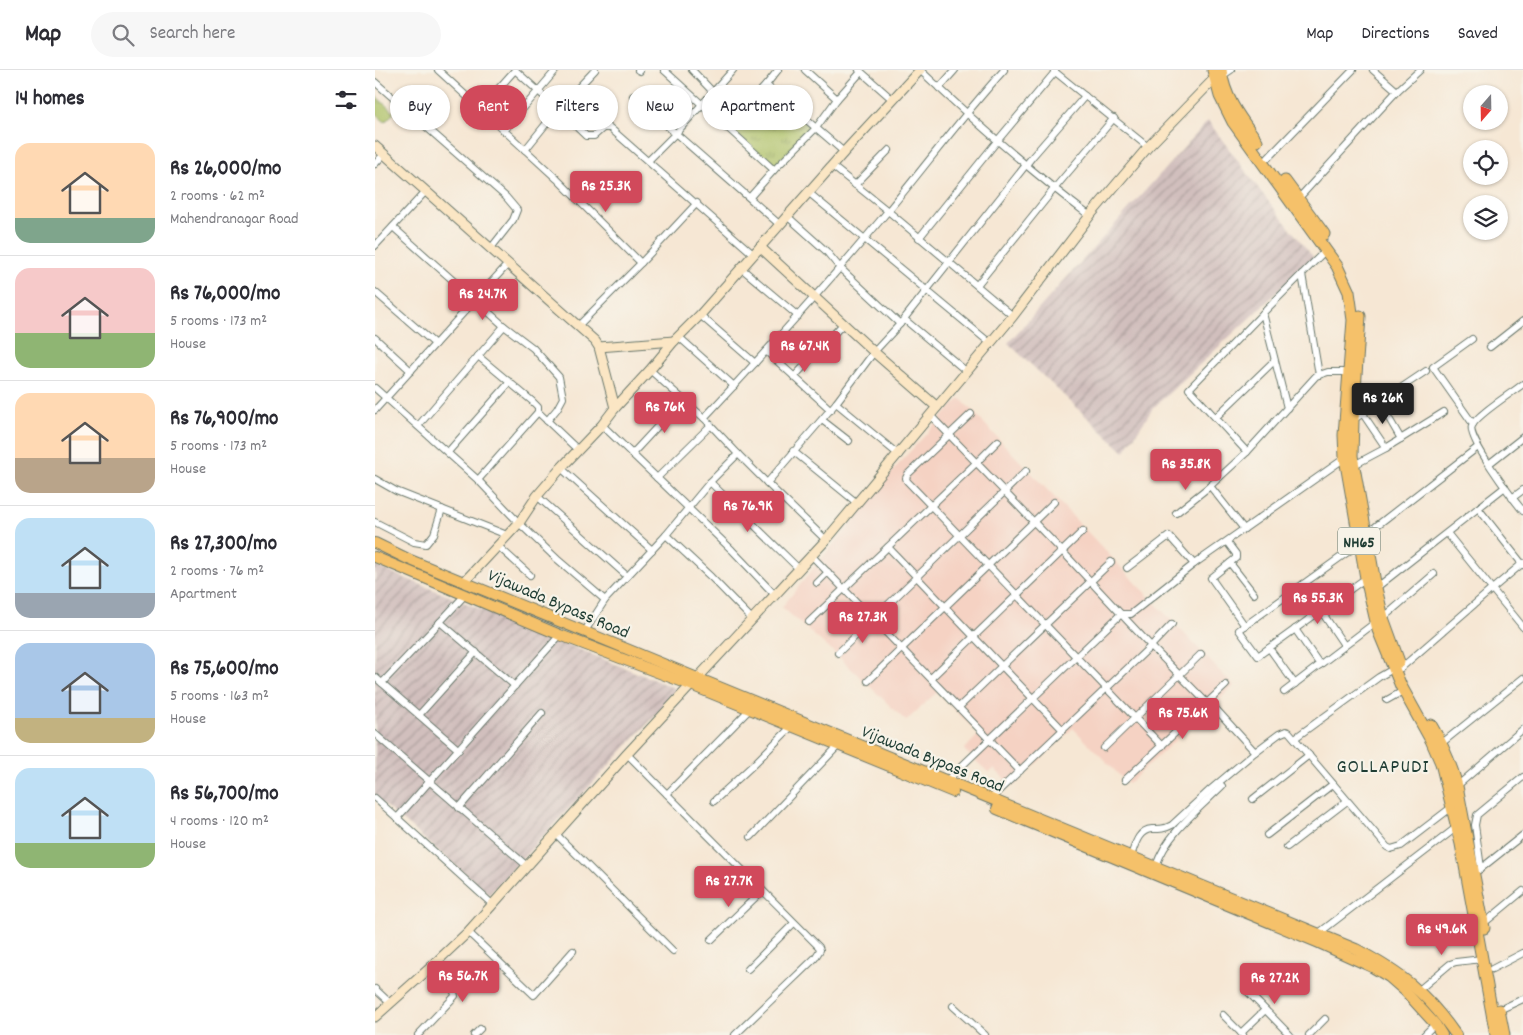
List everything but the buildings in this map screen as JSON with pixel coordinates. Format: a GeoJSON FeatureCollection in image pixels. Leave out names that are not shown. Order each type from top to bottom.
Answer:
{"type":"FeatureCollection","features":[{"type":"Feature","properties":{"kind":"highway","name":"NH65"},"geometry":{"type":"LineString","coordinates":[[1220,73],[1232,103],[1351,277],[1359,302],[1360,335],[1358,417],[1349,462]]}},
{"type":"Feature","properties":{"kind":"highway","name":"NH65"},"geometry":{"type":"LineString","coordinates":[[1220,73],[1225,108],[1233,122],[1337,266],[1344,280],[1352,305],[1353,320],[1344,426],[1363,539],[1376,588],[1380,620]]}},
{"type":"Feature","properties":{"kind":"highway","name":"NH65"},"geometry":{"type":"LineString","coordinates":[[1363,539],[1366,578],[1403,691],[1431,740],[1441,763],[1457,827],[1482,959],[1500,1033]]}},
{"type":"Feature","properties":{"kind":"highway","name":"NH65"},"geometry":{"type":"LineString","coordinates":[[1397,668],[1442,743],[1452,766],[1478,871],[1483,924],[1499,1010],[1500,1033]]}},
{"type":"Feature","properties":{"kind":"main road","name":"Vijawada Bypass Road"},"geometry":{"type":"LineString","coordinates":[[375,543],[464,582],[585,631],[749,710],[838,746],[990,799],[1319,933],[1394,970],[1431,1002],[1456,1035]]}},
{"type":"Feature","properties":{"kind":"main road","name":"Vijawada Bypass Road"},"geometry":{"type":"LineString","coordinates":[[375,557],[560,635],[694,682],[1319,942],[1389,977],[1405,991],[1435,1024],[1442,1035]]}},
{"type":"Feature","properties":{"kind":"street"},"geometry":{"type":"LineString","coordinates":[[437,70],[460,90]]}},
{"type":"Feature","properties":{"kind":"street"},"geometry":{"type":"LineString","coordinates":[[502,85],[515,70],[537,89]]}},
{"type":"Feature","properties":{"kind":"street"},"geometry":{"type":"LineString","coordinates":[[542,85],[556,70]]}},
{"type":"Feature","properties":{"kind":"street"},"geometry":{"type":"LineString","coordinates":[[580,85],[595,70]]}},
{"type":"Feature","properties":{"kind":"street"},"geometry":{"type":"LineString","coordinates":[[648,161],[701,105],[664,70]]}},
{"type":"Feature","properties":{"kind":"street"},"geometry":{"type":"LineString","coordinates":[[692,70],[706,85]]}},
{"type":"Feature","properties":{"kind":"street"},"geometry":{"type":"LineString","coordinates":[[719,85],[733,70]]}},
{"type":"Feature","properties":{"kind":"street"},"geometry":{"type":"LineString","coordinates":[[778,70],[766,84],[844,152]]}},
{"type":"Feature","properties":{"kind":"street"},"geometry":{"type":"LineString","coordinates":[[805,70],[837,100]]}},
{"type":"Feature","properties":{"kind":"street"},"geometry":{"type":"LineString","coordinates":[[464,582],[519,523],[537,496],[561,468],[676,339],[700,315],[779,224],[920,70],[966,113],[1054,189],[1090,216]]}},
{"type":"Feature","properties":{"kind":"street"},"geometry":{"type":"LineString","coordinates":[[939,88],[955,70]]}},
{"type":"Feature","properties":{"kind":"street"},"geometry":{"type":"LineString","coordinates":[[704,418],[815,298],[888,211],[966,113],[1004,70]]}},
{"type":"Feature","properties":{"kind":"street"},"geometry":{"type":"LineString","coordinates":[[1269,158],[1353,70]]}},
{"type":"Feature","properties":{"kind":"street"},"geometry":{"type":"LineString","coordinates":[[1373,70],[1397,91]]}},
{"type":"Feature","properties":{"kind":"street"},"geometry":{"type":"LineString","coordinates":[[1298,199],[1397,91],[1420,70]]}},
{"type":"Feature","properties":{"kind":"street"},"geometry":{"type":"LineString","coordinates":[[750,197],[816,128],[860,71],[893,100]]}},
{"type":"Feature","properties":{"kind":"street"},"geometry":{"type":"LineString","coordinates":[[919,238],[1054,71],[1148,147]]}},
{"type":"Feature","properties":{"kind":"street"},"geometry":{"type":"LineString","coordinates":[[375,1017],[468,932],[627,754],[812,556],[899,455],[966,370],[1013,316],[1090,216],[1148,147],[1220,73]]}},
{"type":"Feature","properties":{"kind":"street"},"geometry":{"type":"LineString","coordinates":[[375,82],[505,197],[517,210],[513,220],[491,248]]}},
{"type":"Feature","properties":{"kind":"street"},"geometry":{"type":"LineString","coordinates":[[537,91],[504,131],[641,263]]}},
{"type":"Feature","properties":{"kind":"street"},"geometry":{"type":"LineString","coordinates":[[767,482],[837,404],[874,352],[902,322],[1026,164],[1085,96]]}},
{"type":"Feature","properties":{"kind":"street"},"geometry":{"type":"LineString","coordinates":[[977,286],[1054,189],[1114,118]]}},
{"type":"Feature","properties":{"kind":"street"},"geometry":{"type":"LineString","coordinates":[[525,150],[541,130]]}},
{"type":"Feature","properties":{"kind":"street"},"geometry":{"type":"LineString","coordinates":[[580,130],[586,136],[594,136],[601,130]]}},
{"type":"Feature","properties":{"kind":"street"},"geometry":{"type":"LineString","coordinates":[[612,130],[697,203],[815,298],[937,408]]}},
{"type":"Feature","properties":{"kind":"street"},"geometry":{"type":"LineString","coordinates":[[675,130],[779,224]]}},
{"type":"Feature","properties":{"kind":"street"},"geometry":{"type":"LineString","coordinates":[[728,130],[774,170]]}},
{"type":"Feature","properties":{"kind":"street"},"geometry":{"type":"LineString","coordinates":[[375,146],[595,341],[599,347],[615,408]]}},
{"type":"Feature","properties":{"kind":"street"},"geometry":{"type":"LineString","coordinates":[[855,185],[889,150]]}},
{"type":"Feature","properties":{"kind":"street"},"geometry":{"type":"LineString","coordinates":[[375,164],[384,154]]}},
{"type":"Feature","properties":{"kind":"street"},"geometry":{"type":"LineString","coordinates":[[832,166],[1013,316]]}},
{"type":"Feature","properties":{"kind":"street"},"geometry":{"type":"LineString","coordinates":[[375,246],[426,191]]}},
{"type":"Feature","properties":{"kind":"street"},"geometry":{"type":"LineString","coordinates":[[808,192],[989,343]]}},
{"type":"Feature","properties":{"kind":"street"},"geometry":{"type":"LineString","coordinates":[[578,326],[697,203]]}},
{"type":"Feature","properties":{"kind":"street"},"geometry":{"type":"LineString","coordinates":[[787,216],[826,251],[840,268],[902,322],[966,370]]}},
{"type":"Feature","properties":{"kind":"street"},"geometry":{"type":"LineString","coordinates":[[393,227],[504,326],[533,348],[559,377],[563,398],[557,409],[547,420]]}},
{"type":"Feature","properties":{"kind":"street"},"geometry":{"type":"LineString","coordinates":[[1247,452],[1189,389],[1326,250]]}},
{"type":"Feature","properties":{"kind":"street"},"geometry":{"type":"LineString","coordinates":[[375,410],[508,264]]}},
{"type":"Feature","properties":{"kind":"street"},"geometry":{"type":"LineString","coordinates":[[741,268],[798,316]]}},
{"type":"Feature","properties":{"kind":"street"},"geometry":{"type":"LineString","coordinates":[[1302,274],[1319,375]]}},
{"type":"Feature","properties":{"kind":"street"},"geometry":{"type":"LineString","coordinates":[[375,292],[435,344]]}},
{"type":"Feature","properties":{"kind":"street"},"geometry":{"type":"LineString","coordinates":[[1263,313],[1287,408]]}},
{"type":"Feature","properties":{"kind":"street"},"geometry":{"type":"LineString","coordinates":[[700,315],[755,363]]}},
{"type":"Feature","properties":{"kind":"street"},"geometry":{"type":"LineString","coordinates":[[1490,347],[1523,320]]}},
{"type":"Feature","properties":{"kind":"street"},"geometry":{"type":"LineString","coordinates":[[794,377],[843,324]]}},
{"type":"Feature","properties":{"kind":"street"},"geometry":{"type":"LineString","coordinates":[[419,426],[504,326]]}},
{"type":"Feature","properties":{"kind":"street"},"geometry":{"type":"LineString","coordinates":[[375,338],[411,371]]}},
{"type":"Feature","properties":{"kind":"street"},"geometry":{"type":"LineString","coordinates":[[599,347],[676,339],[734,386]]}},
{"type":"Feature","properties":{"kind":"street"},"geometry":{"type":"LineString","coordinates":[[1472,339],[1433,368],[1473,424]]}},
{"type":"Feature","properties":{"kind":"street"},"geometry":{"type":"LineString","coordinates":[[766,351],[831,410]]}},
{"type":"Feature","properties":{"kind":"street"},"geometry":{"type":"LineString","coordinates":[[478,356],[532,401],[538,407],[538,412],[578,450]]}},
{"type":"Feature","properties":{"kind":"street"},"geometry":{"type":"LineString","coordinates":[[1216,417],[1274,361]]}},
{"type":"Feature","properties":{"kind":"street"},"geometry":{"type":"LineString","coordinates":[[650,370],[704,418],[826,540]]}},
{"type":"Feature","properties":{"kind":"street"},"geometry":{"type":"LineString","coordinates":[[1176,513],[1210,486],[1247,452],[1319,375],[1337,371],[1349,372]]}},
{"type":"Feature","properties":{"kind":"street"},"geometry":{"type":"LineString","coordinates":[[1386,448],[1358,417],[1426,371]]}},
{"type":"Feature","properties":{"kind":"street"},"geometry":{"type":"LineString","coordinates":[[447,452],[510,382]]}},
{"type":"Feature","properties":{"kind":"street"},"geometry":{"type":"LineString","coordinates":[[1523,384],[1479,417],[1473,424],[1471,431],[1478,447],[1512,498],[1523,510]]}},
{"type":"Feature","properties":{"kind":"street"},"geometry":{"type":"LineString","coordinates":[[375,388],[478,480],[519,523],[605,600]]}},
{"type":"Feature","properties":{"kind":"street"},"geometry":{"type":"LineString","coordinates":[[632,454],[683,399]]}},
{"type":"Feature","properties":{"kind":"street"},"geometry":{"type":"LineString","coordinates":[[1380,403],[1401,439]]}},
{"type":"Feature","properties":{"kind":"street"},"geometry":{"type":"LineString","coordinates":[[837,404],[899,455]]}},
{"type":"Feature","properties":{"kind":"street"},"geometry":{"type":"LineString","coordinates":[[478,480],[538,412]]}},
{"type":"Feature","properties":{"kind":"street"},"geometry":{"type":"LineString","coordinates":[[943,784],[1121,614],[1131,614],[1194,564],[1244,529],[1349,462],[1386,448],[1444,412]]}},
{"type":"Feature","properties":{"kind":"street"},"geometry":{"type":"LineString","coordinates":[[971,414],[908,474],[907,481],[1161,746]]}},
{"type":"Feature","properties":{"kind":"street"},"geometry":{"type":"LineString","coordinates":[[930,415],[1207,703]]}},
{"type":"Feature","properties":{"kind":"street"},"geometry":{"type":"LineString","coordinates":[[822,420],[849,442]]}},
{"type":"Feature","properties":{"kind":"street"},"geometry":{"type":"LineString","coordinates":[[601,425],[775,594]]}},
{"type":"Feature","properties":{"kind":"street"},"geometry":{"type":"LineString","coordinates":[[657,478],[711,425]]}},
{"type":"Feature","properties":{"kind":"street"},"geometry":{"type":"LineString","coordinates":[[1490,463],[1523,438]]}},
{"type":"Feature","properties":{"kind":"street"},"geometry":{"type":"LineString","coordinates":[[809,622],[977,463],[997,441]]}},
{"type":"Feature","properties":{"kind":"street"},"geometry":{"type":"LineString","coordinates":[[1366,578],[1258,656],[1239,630],[1363,539],[1478,447]]}},
{"type":"Feature","properties":{"kind":"street"},"geometry":{"type":"LineString","coordinates":[[793,451],[857,502]]}},
{"type":"Feature","properties":{"kind":"street"},"geometry":{"type":"LineString","coordinates":[[585,631],[605,600],[652,550],[710,482],[738,454]]}},
{"type":"Feature","properties":{"kind":"street"},"geometry":{"type":"LineString","coordinates":[[561,468],[652,550]]}},
{"type":"Feature","properties":{"kind":"street"},"geometry":{"type":"LineString","coordinates":[[838,653],[1026,471]]}},
{"type":"Feature","properties":{"kind":"street"},"geometry":{"type":"LineString","coordinates":[[375,479],[396,491],[507,535]]}},
{"type":"Feature","properties":{"kind":"street"},"geometry":{"type":"LineString","coordinates":[[710,482],[799,569]]}},
{"type":"Feature","properties":{"kind":"street"},"geometry":{"type":"LineString","coordinates":[[1210,486],[1244,529]]}},
{"type":"Feature","properties":{"kind":"street"},"geometry":{"type":"LineString","coordinates":[[1376,588],[1505,487]]}},
{"type":"Feature","properties":{"kind":"street"},"geometry":{"type":"LineString","coordinates":[[1512,498],[1523,490]]}},
{"type":"Feature","properties":{"kind":"street"},"geometry":{"type":"LineString","coordinates":[[537,496],[627,576]]}},
{"type":"Feature","properties":{"kind":"street"},"geometry":{"type":"LineString","coordinates":[[868,681],[1053,502]]}},
{"type":"Feature","properties":{"kind":"street"},"geometry":{"type":"LineString","coordinates":[[1295,738],[1379,677],[1397,668],[1523,564],[1478,508]]}},
{"type":"Feature","properties":{"kind":"street"},"geometry":{"type":"LineString","coordinates":[[375,522],[414,542],[426,544],[434,534],[442,509]]}},
{"type":"Feature","properties":{"kind":"street"},"geometry":{"type":"LineString","coordinates":[[931,678],[1083,531]]}},
{"type":"Feature","properties":{"kind":"street"},"geometry":{"type":"LineString","coordinates":[[1447,533],[1523,626]]}},
{"type":"Feature","properties":{"kind":"street"},"geometry":{"type":"LineString","coordinates":[[665,535],[711,577],[752,619]]}},
{"type":"Feature","properties":{"kind":"street"},"geometry":{"type":"LineString","coordinates":[[1127,568],[1169,536],[1194,564]]}},
{"type":"Feature","properties":{"kind":"street"},"geometry":{"type":"LineString","coordinates":[[1227,542],[1237,556],[1235,560],[1211,578],[1245,626]]}},
{"type":"Feature","properties":{"kind":"street"},"geometry":{"type":"LineString","coordinates":[[498,546],[530,574]]}},
{"type":"Feature","properties":{"kind":"street"},"geometry":{"type":"LineString","coordinates":[[888,546],[1062,729]]}},
{"type":"Feature","properties":{"kind":"street"},"geometry":{"type":"LineString","coordinates":[[812,556],[1020,771]]}},
{"type":"Feature","properties":{"kind":"street"},"geometry":{"type":"LineString","coordinates":[[959,707],[1111,562]]}},
{"type":"Feature","properties":{"kind":"street"},"geometry":{"type":"LineString","coordinates":[[1230,564],[1254,594]]}},
{"type":"Feature","properties":{"kind":"street"},"geometry":{"type":"LineString","coordinates":[[817,583],[828,572]]}},
{"type":"Feature","properties":{"kind":"street"},"geometry":{"type":"LineString","coordinates":[[1283,692],[1380,620],[1434,574]]}},
{"type":"Feature","properties":{"kind":"street"},"geometry":{"type":"LineString","coordinates":[[1303,584],[1344,645]]}},
{"type":"Feature","properties":{"kind":"street"},"geometry":{"type":"LineString","coordinates":[[381,683],[465,595]]}},
{"type":"Feature","properties":{"kind":"street"},"geometry":{"type":"LineString","coordinates":[[440,622],[515,686]]}},
{"type":"Feature","properties":{"kind":"street"},"geometry":{"type":"LineString","coordinates":[[990,799],[1172,624]]}},
{"type":"Feature","properties":{"kind":"street"},"geometry":{"type":"LineString","coordinates":[[1295,629],[1320,664]]}},
{"type":"Feature","properties":{"kind":"street"},"geometry":{"type":"LineString","coordinates":[[397,818],[560,635]]}},
{"type":"Feature","properties":{"kind":"street"},"geometry":{"type":"LineString","coordinates":[[1269,648],[1295,684]]}},
{"type":"Feature","properties":{"kind":"street"},"geometry":{"type":"LineString","coordinates":[[419,716],[476,652]]}},
{"type":"Feature","properties":{"kind":"street"},"geometry":{"type":"LineString","coordinates":[[1104,748],[1201,654]]}},
{"type":"Feature","properties":{"kind":"street"},"geometry":{"type":"LineString","coordinates":[[375,677],[459,750]]}},
{"type":"Feature","properties":{"kind":"street"},"geometry":{"type":"LineString","coordinates":[[1442,743],[1523,678]]}},
{"type":"Feature","properties":{"kind":"street"},"geometry":{"type":"LineString","coordinates":[[1125,780],[1225,685]]}},
{"type":"Feature","properties":{"kind":"street"},"geometry":{"type":"LineString","coordinates":[[1387,700],[1403,691]]}},
{"type":"Feature","properties":{"kind":"street"},"geometry":{"type":"LineString","coordinates":[[1215,708],[1255,752]]}},
{"type":"Feature","properties":{"kind":"street"},"geometry":{"type":"LineString","coordinates":[[667,794],[749,710]]}},
{"type":"Feature","properties":{"kind":"street"},"geometry":{"type":"LineString","coordinates":[[459,808],[542,713]]}},
{"type":"Feature","properties":{"kind":"street"},"geometry":{"type":"LineString","coordinates":[[714,801],[791,727]]}},
{"type":"Feature","properties":{"kind":"street"},"geometry":{"type":"LineString","coordinates":[[1457,786],[1523,729]]}},
{"type":"Feature","properties":{"kind":"street"},"geometry":{"type":"LineString","coordinates":[[1131,856],[1142,833],[1146,829],[1166,829],[1172,826],[1211,789],[1282,732],[1289,732],[1295,738],[1347,801],[1387,847],[1391,849],[1401,846],[1452,807]]}},
{"type":"Feature","properties":{"kind":"street"},"geometry":{"type":"LineString","coordinates":[[375,734],[527,866]]}},
{"type":"Feature","properties":{"kind":"street"},"geometry":{"type":"LineString","coordinates":[[751,837],[838,746]]}},
{"type":"Feature","properties":{"kind":"street"},"geometry":{"type":"LineString","coordinates":[[627,754],[819,947],[818,954],[735,1035]]}},
{"type":"Feature","properties":{"kind":"street"},"geometry":{"type":"LineString","coordinates":[[1253,799],[1309,755]]}},
{"type":"Feature","properties":{"kind":"street"},"geometry":{"type":"LineString","coordinates":[[1478,871],[1475,824],[1477,815],[1523,778]]}},
{"type":"Feature","properties":{"kind":"street"},"geometry":{"type":"LineString","coordinates":[[1267,835],[1333,784]]}},
{"type":"Feature","properties":{"kind":"street"},"geometry":{"type":"LineString","coordinates":[[1156,866],[1159,855],[1172,835],[1222,786]]}},
{"type":"Feature","properties":{"kind":"street"},"geometry":{"type":"LineString","coordinates":[[375,798],[492,904]]}},
{"type":"Feature","properties":{"kind":"street"},"geometry":{"type":"LineString","coordinates":[[1287,847],[1347,801]]}},
{"type":"Feature","properties":{"kind":"street"},"geometry":{"type":"LineString","coordinates":[[1319,933],[1457,827]]}},
{"type":"Feature","properties":{"kind":"street"},"geometry":{"type":"LineString","coordinates":[[555,834],[673,951]]}},
{"type":"Feature","properties":{"kind":"street"},"geometry":{"type":"LineString","coordinates":[[1478,871],[1523,835]]}},
{"type":"Feature","properties":{"kind":"street"},"geometry":{"type":"LineString","coordinates":[[711,940],[762,891]]}},
{"type":"Feature","properties":{"kind":"street"},"geometry":{"type":"LineString","coordinates":[[1483,924],[1523,891]]}},
{"type":"Feature","properties":{"kind":"street"},"geometry":{"type":"LineString","coordinates":[[748,969],[794,923]]}},
{"type":"Feature","properties":{"kind":"street"},"geometry":{"type":"LineString","coordinates":[[468,932],[535,995],[573,952]]}},
{"type":"Feature","properties":{"kind":"street"},"geometry":{"type":"LineString","coordinates":[[1491,968],[1523,953]]}},
{"type":"Feature","properties":{"kind":"street"},"geometry":{"type":"LineString","coordinates":[[1419,990],[1450,964],[1464,960],[1482,959]]}},
{"type":"Feature","properties":{"kind":"street"},"geometry":{"type":"LineString","coordinates":[[418,1035],[455,996],[452,988],[431,967]]}},
{"type":"Feature","properties":{"kind":"street"},"geometry":{"type":"LineString","coordinates":[[375,989],[390,1003]]}},
{"type":"Feature","properties":{"kind":"street"},"geometry":{"type":"LineString","coordinates":[[1246,990],[1290,1035]]}},
{"type":"Feature","properties":{"kind":"street"},"geometry":{"type":"LineString","coordinates":[[1499,1010],[1523,999]]}},
{"type":"Feature","properties":{"kind":"street"},"geometry":{"type":"LineString","coordinates":[[953,1006],[985,1035]]}},
{"type":"Feature","properties":{"kind":"street"},"geometry":{"type":"LineString","coordinates":[[1223,1015],[1242,1034],[1265,1010]]}},
{"type":"Feature","properties":{"kind":"street"},"geometry":{"type":"LineString","coordinates":[[1309,1035],[1325,1019]]}},
{"type":"Feature","properties":{"kind":"street"},"geometry":{"type":"LineString","coordinates":[[1424,1035],[1435,1024]]}},
{"type":"Feature","properties":{"kind":"street"},"geometry":{"type":"LineString","coordinates":[[474,1035],[480,1029]]}},
{"type":"Feature","properties":{"kind":"shaded area"},"geometry":{"type":"Polygon","coordinates":[[[1208,121],[1314,258],[1153,408],[1124,452],[1008,343],[1208,121]]]}},
{"type":"Feature","properties":{"kind":"shaded area"},"geometry":{"type":"Polygon","coordinates":[[[960,398],[1234,686],[1128,784],[1073,728],[1013,786],[994,769],[989,773],[964,750],[979,734],[937,692],[906,721],[839,657],[782,607],[903,459],[960,398]]]}},
{"type":"Feature","properties":{"kind":"shaded area"},"geometry":{"type":"Polygon","coordinates":[[[375,566],[679,690],[489,894],[375,797],[375,566]]]}},
{"type":"Feature","properties":{"kind":"green space"},"geometry":{"type":"Polygon","coordinates":[[[375,95],[390,109],[390,117],[385,122],[375,113],[375,95]]]}},
{"type":"Feature","properties":{"kind":"green space"},"geometry":{"type":"Polygon","coordinates":[[[731,130],[811,130],[773,168],[731,130]]]}},
{"type":"Feature","properties":{"kind":"district","name":"GOLLAPUDI"},"geometry":{"type":"Point","coordinates":[1383,765]}}]}
